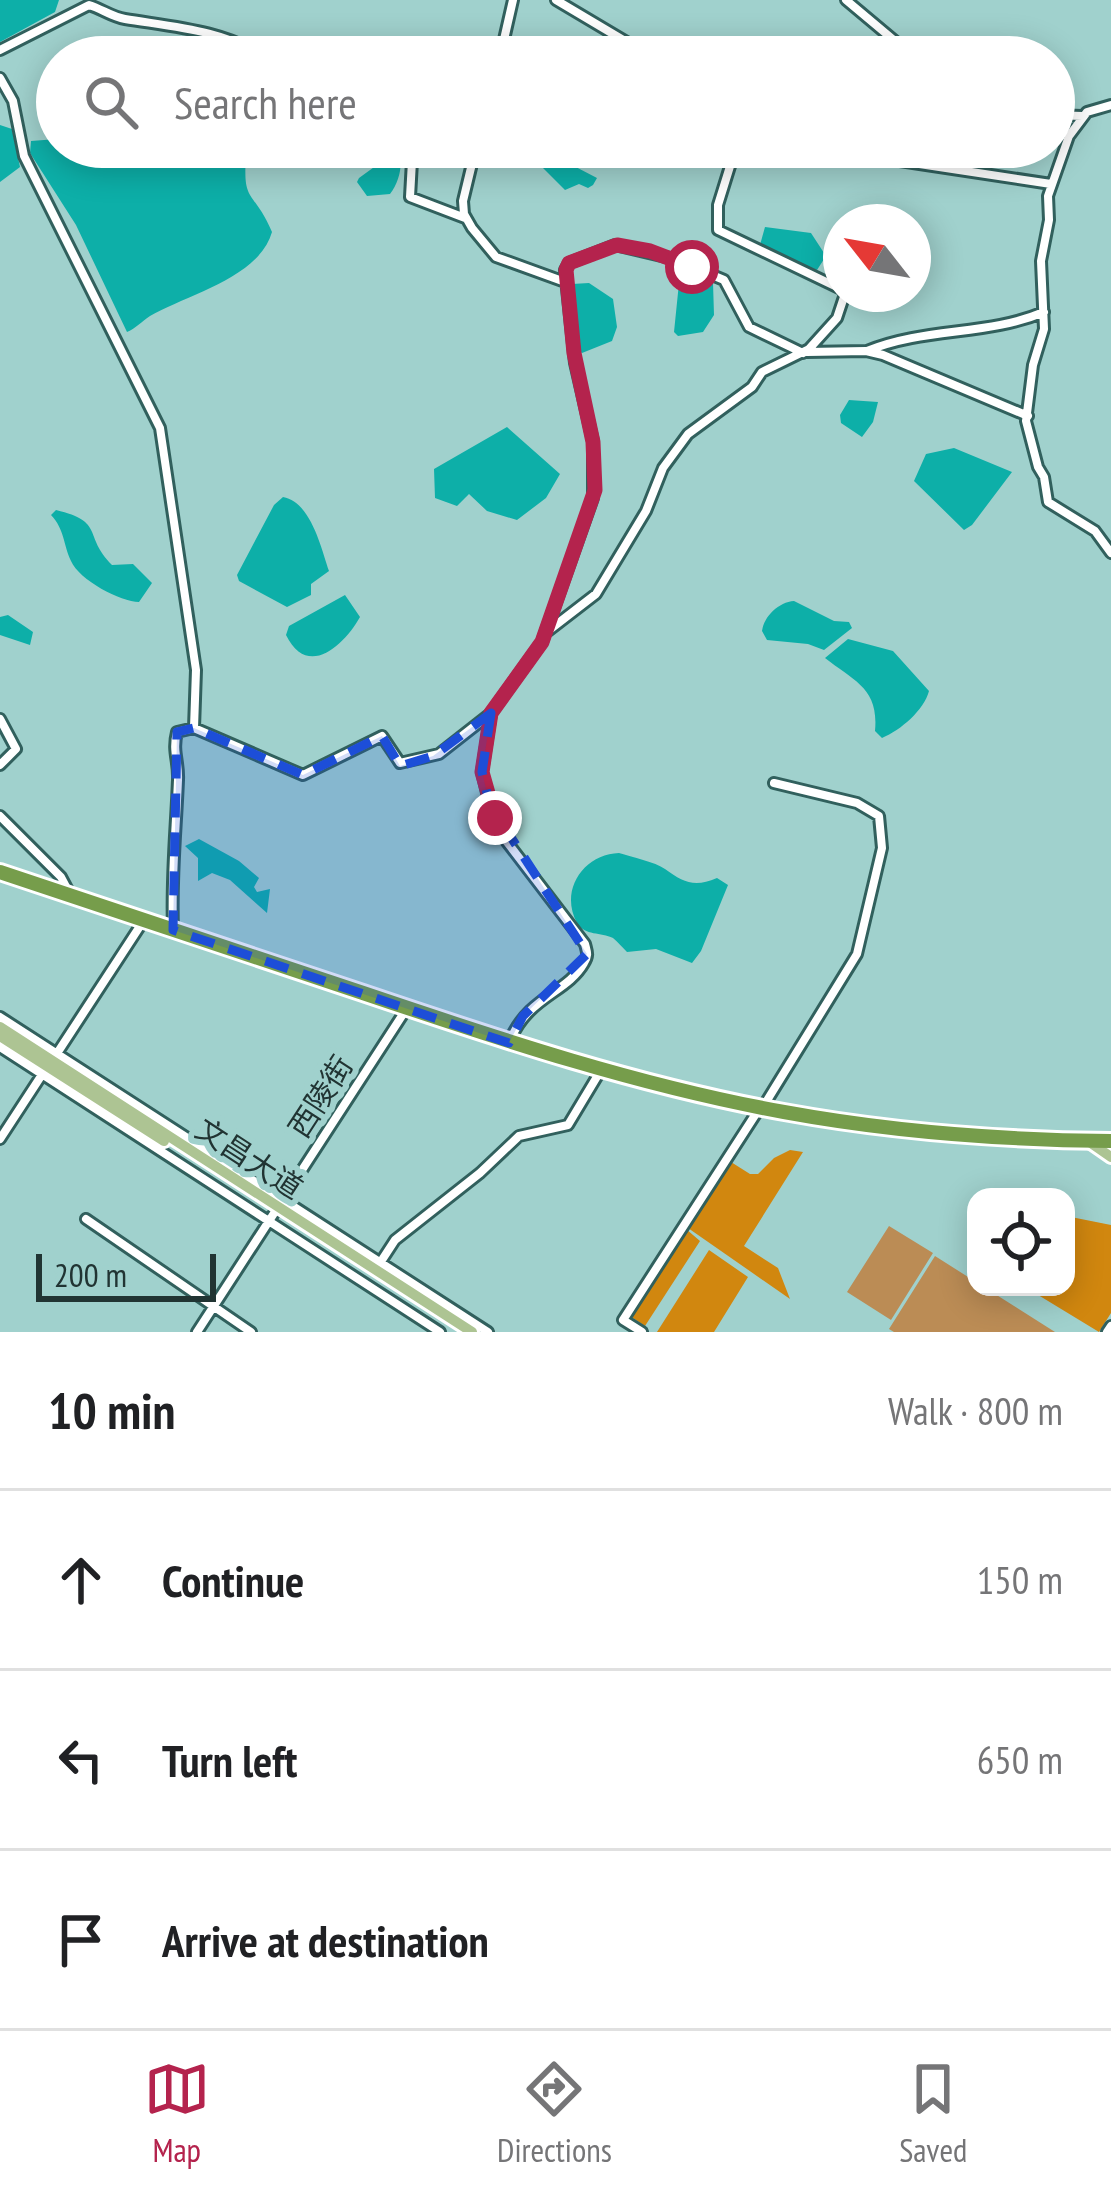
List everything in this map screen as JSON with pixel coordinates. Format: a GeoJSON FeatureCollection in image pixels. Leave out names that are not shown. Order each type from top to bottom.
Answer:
{"type":"FeatureCollection","features":[{"type":"Feature","properties":{"kind":"highway"},"geometry":{"type":"LineString","coordinates":[[0,872],[601,1070],[761,1108],[912,1131],[1104,1146]]}},
{"type":"Feature","properties":{"kind":"main road","name":"文昌大道"},"geometry":{"type":"LineString","coordinates":[[0,1027],[50,1064]]}},
{"type":"Feature","properties":{"kind":"main road","name":"文昌大道"},"geometry":{"type":"LineString","coordinates":[[0,1036],[277,1210],[459,1332]]}},
{"type":"Feature","properties":{"kind":"main road","name":"文昌大道"},"geometry":{"type":"LineString","coordinates":[[277,1210],[378,1265],[472,1332]]}},
{"type":"Feature","properties":{"kind":"street"},"geometry":{"type":"LineString","coordinates":[[505,36],[513,0]]}},
{"type":"Feature","properties":{"kind":"street"},"geometry":{"type":"LineString","coordinates":[[556,0],[618,36]]}},
{"type":"Feature","properties":{"kind":"street"},"geometry":{"type":"LineString","coordinates":[[846,0],[889,36]]}},
{"type":"Feature","properties":{"kind":"street"},"geometry":{"type":"LineString","coordinates":[[0,50],[89,5],[118,18],[220,36]]}},
{"type":"Feature","properties":{"kind":"street"},"geometry":{"type":"LineString","coordinates":[[0,78],[13,101],[23,156],[160,428],[196,670],[194,728]]}},
{"type":"Feature","properties":{"kind":"street"},"geometry":{"type":"LineString","coordinates":[[1075,128],[1093,109],[1111,105]]}},
{"type":"Feature","properties":{"kind":"street"},"geometry":{"type":"LineString","coordinates":[[1075,116],[1084,116]]}},
{"type":"Feature","properties":{"kind":"street"},"geometry":{"type":"LineString","coordinates":[[411,168],[410,197],[466,218]]}},
{"type":"Feature","properties":{"kind":"street"},"geometry":{"type":"LineString","coordinates":[[471,168],[464,201],[466,218],[496,257],[565,282]]}},
{"type":"Feature","properties":{"kind":"street"},"geometry":{"type":"LineString","coordinates":[[729,168],[718,205],[718,230],[823,281]]}},
{"type":"Feature","properties":{"kind":"street"},"geometry":{"type":"LineString","coordinates":[[945,168],[1051,184]]}},
{"type":"Feature","properties":{"kind":"street"},"geometry":{"type":"LineString","coordinates":[[1057,168],[1041,261],[1044,312],[1026,428],[1048,502],[1094,531],[1111,553]]}},
{"type":"Feature","properties":{"kind":"street"},"geometry":{"type":"LineString","coordinates":[[508,1043],[523,1016],[581,967],[587,951],[507,842],[482,772],[491,713],[531,662],[547,632],[592,506],[593,442],[575,363],[565,282],[569,263],[613,245],[650,251],[724,280],[748,327],[804,352],[866,352],[906,363],[1028,416]]}},
{"type":"Feature","properties":{"kind":"street"},"geometry":{"type":"LineString","coordinates":[[547,632],[596,594],[646,511],[668,459],[688,434],[752,387],[763,372],[804,352],[838,312]]}},
{"type":"Feature","properties":{"kind":"street"},"geometry":{"type":"LineString","coordinates":[[866,352],[917,334],[1008,324],[1044,312]]}},
{"type":"Feature","properties":{"kind":"street"},"geometry":{"type":"LineString","coordinates":[[173,930],[170,872],[178,775],[172,751],[177,731],[194,728],[303,775],[382,736],[400,763],[433,756],[491,713]]}},
{"type":"Feature","properties":{"kind":"street"},"geometry":{"type":"LineString","coordinates":[[0,719],[16,749],[0,765]]}},
{"type":"Feature","properties":{"kind":"street"},"geometry":{"type":"LineString","coordinates":[[642,1332],[623,1320],[857,954],[883,836],[879,816],[861,805],[774,783]]}},
{"type":"Feature","properties":{"kind":"street"},"geometry":{"type":"LineString","coordinates":[[0,816],[62,877],[71,896]]}},
{"type":"Feature","properties":{"kind":"street"},"geometry":{"type":"LineString","coordinates":[[0,1139],[144,920]]}},
{"type":"Feature","properties":{"kind":"street","name":"西陵街"},"geometry":{"type":"LineString","coordinates":[[197,1332],[407,1008]]}},
{"type":"Feature","properties":{"kind":"street"},"geometry":{"type":"LineString","coordinates":[[0,1017],[50,1064]]}},
{"type":"Feature","properties":{"kind":"street"},"geometry":{"type":"LineString","coordinates":[[0,1047],[50,1064]]}},
{"type":"Feature","properties":{"kind":"street"},"geometry":{"type":"LineString","coordinates":[[488,1332],[378,1265],[395,1240],[519,1136],[568,1125],[601,1070]]}},
{"type":"Feature","properties":{"kind":"street"},"geometry":{"type":"LineString","coordinates":[[277,1210],[440,1332]]}},
{"type":"Feature","properties":{"kind":"street"},"geometry":{"type":"LineString","coordinates":[[86,1219],[251,1332]]}},
{"type":"Feature","properties":{"kind":"highlighted area"},"geometry":{"type":"Polygon","coordinates":[[[491,713],[482,772],[490,805],[587,954],[523,1016],[509,1043],[173,930],[177,732],[194,728],[303,775],[382,736],[400,766],[433,756],[491,713]]]}},
{"type":"Feature","properties":{"kind":"shaded area"},"geometry":{"type":"Polygon","coordinates":[[[790,1150],[803,1152],[744,1246],[778,1268],[790,1299],[688,1228],[731,1162],[758,1174],[790,1150]]]}},
{"type":"Feature","properties":{"kind":"shaded area"},"geometry":{"type":"Polygon","coordinates":[[[1075,1218],[1111,1225],[1111,1313],[1099,1332],[1040,1296],[1075,1296],[1075,1218]]]}},
{"type":"Feature","properties":{"kind":"shaded area"},"geometry":{"type":"Polygon","coordinates":[[[889,1226],[933,1253],[891,1320],[847,1292],[889,1226]]]}},
{"type":"Feature","properties":{"kind":"shaded area"},"geometry":{"type":"Polygon","coordinates":[[[686,1229],[700,1241],[645,1326],[630,1316],[686,1229]]]}},
{"type":"Feature","properties":{"kind":"shaded area"},"geometry":{"type":"Polygon","coordinates":[[[709,1250],[748,1277],[714,1332],[657,1332],[709,1250]]]}},
{"type":"Feature","properties":{"kind":"shaded area"},"geometry":{"type":"Polygon","coordinates":[[[935,1256],[967,1276],[967,1296],[998,1296],[1055,1332],[894,1332],[889,1329],[935,1256]]]}},
{"type":"Feature","properties":{"kind":"water"},"geometry":{"type":"Polygon","coordinates":[[[0,0],[59,0],[55,12],[0,42],[0,0]]]}},
{"type":"Feature","properties":{"kind":"water"},"geometry":{"type":"Polygon","coordinates":[[[0,125],[12,129],[20,167],[0,182],[0,125]]]}},
{"type":"Feature","properties":{"kind":"water"},"geometry":{"type":"Polygon","coordinates":[[[31,141],[36,141],[36,162],[30,153],[31,141]]]}},
{"type":"Feature","properties":{"kind":"water"},"geometry":{"type":"Polygon","coordinates":[[[40,168],[246,168],[247,188],[272,232],[253,262],[127,332],[76,225],[40,168]]]}},
{"type":"Feature","properties":{"kind":"water"},"geometry":{"type":"Polygon","coordinates":[[[373,168],[400,168],[390,194],[367,196],[359,178],[373,168]]]}},
{"type":"Feature","properties":{"kind":"water"},"geometry":{"type":"Polygon","coordinates":[[[543,168],[578,168],[597,178],[588,188],[579,184],[565,190],[543,168]]]}},
{"type":"Feature","properties":{"kind":"water"},"geometry":{"type":"Polygon","coordinates":[[[765,227],[811,233],[823,251],[823,261],[817,270],[760,245],[765,227]]]}},
{"type":"Feature","properties":{"kind":"water"},"geometry":{"type":"Polygon","coordinates":[[[692,273],[713,283],[714,315],[703,332],[678,336],[674,332],[679,283],[692,273]]]}},
{"type":"Feature","properties":{"kind":"water"},"geometry":{"type":"Polygon","coordinates":[[[589,283],[613,299],[617,327],[612,341],[582,353],[577,350],[571,287],[589,283]]]}},
{"type":"Feature","properties":{"kind":"water"},"geometry":{"type":"Polygon","coordinates":[[[849,400],[878,402],[873,422],[862,437],[841,423],[849,400]]]}},
{"type":"Feature","properties":{"kind":"water"},"geometry":{"type":"Polygon","coordinates":[[[507,427],[560,474],[546,498],[517,520],[487,511],[469,494],[457,506],[435,498],[434,469],[507,427]]]}},
{"type":"Feature","properties":{"kind":"water"},"geometry":{"type":"Polygon","coordinates":[[[954,448],[1012,472],[964,530],[914,481],[926,454],[954,448]]]}},
{"type":"Feature","properties":{"kind":"water"},"geometry":{"type":"Polygon","coordinates":[[[283,497],[308,517],[329,571],[311,584],[311,595],[287,607],[239,581],[237,575],[274,505],[283,497]]]}},
{"type":"Feature","properties":{"kind":"water"},"geometry":{"type":"Polygon","coordinates":[[[56,510],[82,519],[112,565],[133,564],[152,583],[139,602],[101,589],[75,568],[51,515],[56,510]]]}},
{"type":"Feature","properties":{"kind":"water"},"geometry":{"type":"Polygon","coordinates":[[[345,595],[360,617],[345,638],[315,656],[295,648],[286,635],[289,626],[345,595]]]}},
{"type":"Feature","properties":{"kind":"water"},"geometry":{"type":"Polygon","coordinates":[[[794,601],[834,621],[849,622],[852,628],[824,650],[767,640],[762,631],[769,615],[794,601]]]}},
{"type":"Feature","properties":{"kind":"water"},"geometry":{"type":"Polygon","coordinates":[[[8,615],[33,632],[30,645],[0,635],[0,617],[8,615]]]}},
{"type":"Feature","properties":{"kind":"water"},"geometry":{"type":"Polygon","coordinates":[[[848,639],[893,651],[929,691],[911,719],[882,738],[875,731],[869,695],[825,658],[848,639]]]}},
{"type":"Feature","properties":{"kind":"water"},"geometry":{"type":"Polygon","coordinates":[[[199,839],[259,878],[254,887],[257,892],[270,889],[267,913],[230,880],[212,873],[198,881],[198,858],[185,846],[199,839]]]}},
{"type":"Feature","properties":{"kind":"water"},"geometry":{"type":"Polygon","coordinates":[[[619,853],[655,864],[689,882],[717,878],[728,885],[692,963],[656,949],[627,952],[613,938],[589,932],[577,923],[571,898],[578,876],[595,860],[619,853]]]}},
{"type":"Feature","properties":{"kind":"route"},"geometry":{"type":"LineString","coordinates":[[495,818],[482,772],[491,713],[547,632],[595,490],[593,442],[577,372],[564,274],[569,263],[613,245],[650,251],[692,267]]}}]}
